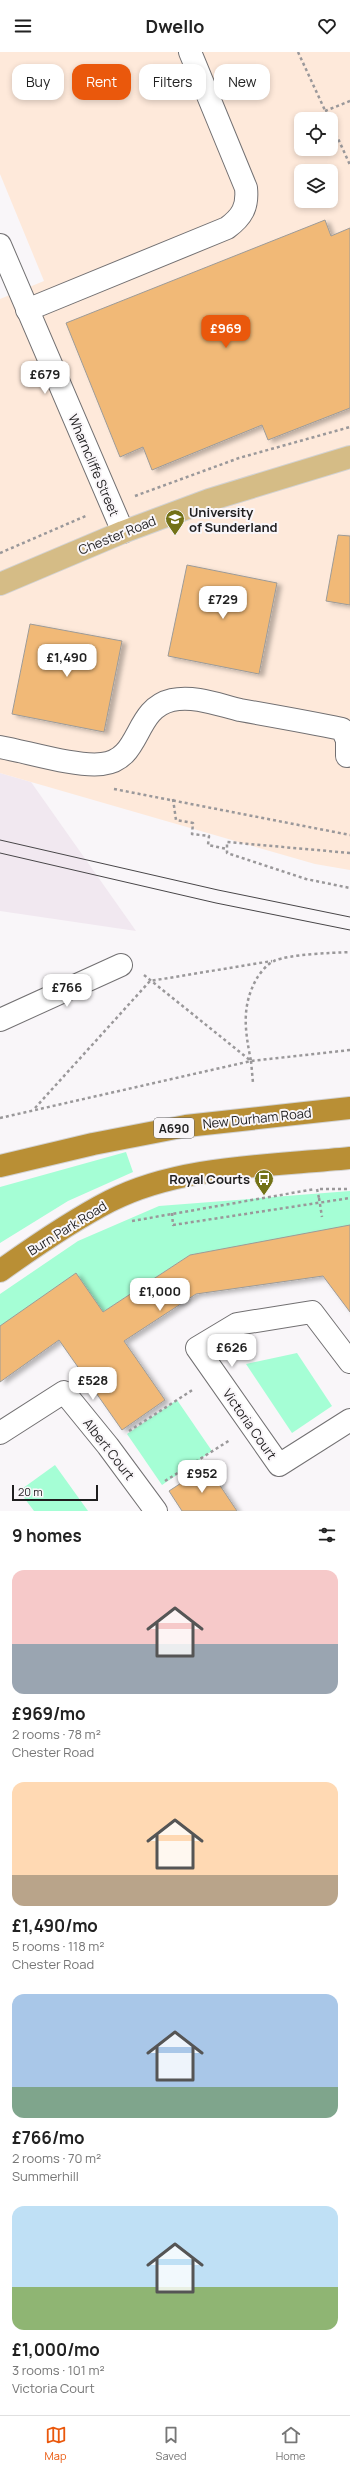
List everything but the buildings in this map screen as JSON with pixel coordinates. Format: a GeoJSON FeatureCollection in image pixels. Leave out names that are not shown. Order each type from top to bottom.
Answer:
{"type":"FeatureCollection","features":[{"type":"Feature","properties":{"kind":"highway","name":"New Durham Road"},"geometry":{"type":"LineString","coordinates":[[0,1166],[93,1144],[186,1126],[350,1108]]}},
{"type":"Feature","properties":{"kind":"highway","name":"Burn Park Road"},"geometry":{"type":"LineString","coordinates":[[0,1271],[65,1226],[111,1200],[155,1184],[214,1171],[350,1158]]}},
{"type":"Feature","properties":{"kind":"main road","name":"Chester Road"},"geometry":{"type":"LineString","coordinates":[[0,584],[123,532],[209,500],[350,457]]}},
{"type":"Feature","properties":{"kind":"street"},"geometry":{"type":"LineString","coordinates":[[27,310],[227,228],[237,221],[244,212],[247,201],[246,188],[190,52]]}},
{"type":"Feature","properties":{"kind":"street","name":"Wharncliffe Street"},"geometry":{"type":"LineString","coordinates":[[0,245],[6,274],[27,310],[123,532]]}},
{"type":"Feature","properties":{"kind":"street"},"geometry":{"type":"LineString","coordinates":[[0,746],[86,764],[103,764],[120,758],[132,747],[146,717],[158,705],[173,700],[199,700],[342,729],[347,740],[347,756]]}},
{"type":"Feature","properties":{"kind":"street"},"geometry":{"type":"LineString","coordinates":[[0,1020],[121,965]]}},
{"type":"Feature","properties":{"kind":"street","name":"Victoria Court"},"geometry":{"type":"LineString","coordinates":[[350,1362],[312,1312],[237,1324],[197,1348],[279,1465],[350,1420]]}},
{"type":"Feature","properties":{"kind":"street","name":"Albert Court"},"geometry":{"type":"LineString","coordinates":[[0,1433],[64,1392],[108,1446],[150,1502]]}},
{"type":"Feature","properties":{"kind":"path"},"geometry":{"type":"LineString","coordinates":[[298,52],[325,111],[350,101]]}},
{"type":"Feature","properties":{"kind":"path"},"geometry":{"type":"LineString","coordinates":[[338,138],[350,165]]}},
{"type":"Feature","properties":{"kind":"path"},"geometry":{"type":"LineString","coordinates":[[110,788],[173,799],[350,835]]}},
{"type":"Feature","properties":{"kind":"path"},"geometry":{"type":"LineString","coordinates":[[173,799],[176,820],[193,823],[192,834],[209,836],[208,845],[227,849]]}},
{"type":"Feature","properties":{"kind":"path"},"geometry":{"type":"LineString","coordinates":[[350,853],[227,842],[227,853],[299,877],[350,888]]}},
{"type":"Feature","properties":{"kind":"path"},"geometry":{"type":"LineString","coordinates":[[35,1109],[150,981],[274,961],[350,952]]}},
{"type":"Feature","properties":{"kind":"path"},"geometry":{"type":"LineString","coordinates":[[253,1083],[251,1061],[245,1030],[245,1009],[252,988],[261,972],[274,961]]}},
{"type":"Feature","properties":{"kind":"path"},"geometry":{"type":"LineString","coordinates":[[121,965],[133,966],[251,1061]]}},
{"type":"Feature","properties":{"kind":"path"},"geometry":{"type":"LineString","coordinates":[[0,1118],[251,1061],[350,1050]]}},
{"type":"Feature","properties":{"kind":"path"},"geometry":{"type":"LineString","coordinates":[[317,1189],[322,1217]]}},
{"type":"Feature","properties":{"kind":"path"},"geometry":{"type":"LineString","coordinates":[[130,1222],[172,1213],[317,1189],[350,1189]]}},
{"type":"Feature","properties":{"kind":"path"},"geometry":{"type":"LineString","coordinates":[[172,1213],[173,1225],[350,1198]]}},
{"type":"Feature","properties":{"kind":"path"},"geometry":{"type":"LineString","coordinates":[[108,1446],[216,1374]]}},
{"type":"Feature","properties":{"kind":"path"},"geometry":{"type":"LineString","coordinates":[[150,1502],[252,1426]]}},
{"type":"Feature","properties":{"kind":"shaded area","name":"University of Sunderland"},"geometry":{"type":"Polygon","coordinates":[[[0,52],[350,52],[350,870],[315,864],[0,773],[0,299],[44,281],[0,174],[0,52]]]}},
{"type":"Feature","properties":{"kind":"shaded area"},"geometry":{"type":"Polygon","coordinates":[[[0,773],[31,782],[136,931],[0,911],[0,773]]]}},
{"type":"Feature","properties":{"kind":"green space"},"geometry":{"type":"Polygon","coordinates":[[[126,1152],[133,1172],[68,1201],[0,1243],[0,1187],[126,1152]]]}},
{"type":"Feature","properties":{"kind":"green space"},"geometry":{"type":"Polygon","coordinates":[[[350,1191],[350,1227],[190,1255],[103,1312],[0,1326],[0,1294],[78,1241],[159,1206],[350,1191]]]}},
{"type":"Feature","properties":{"kind":"green space"},"geometry":{"type":"Polygon","coordinates":[[[297,1353],[332,1406],[292,1433],[246,1364],[297,1353]]]}},
{"type":"Feature","properties":{"kind":"green space"},"geometry":{"type":"Polygon","coordinates":[[[177,1400],[212,1451],[162,1485],[127,1434],[177,1400]]]}},
{"type":"Feature","properties":{"kind":"green space"},"geometry":{"type":"Polygon","coordinates":[[[55,1465],[88,1511],[34,1511],[19,1491],[55,1465]]]}},
{"type":"Feature","properties":{"kind":"tram line"},"geometry":{"type":"LineString","coordinates":[[0,840],[218,890],[350,917]]}},
{"type":"Feature","properties":{"kind":"tram line"},"geometry":{"type":"LineString","coordinates":[[0,853],[216,903],[350,930]]}},
{"type":"Feature","properties":{"kind":"place","name":"University of Sunderland"},"geometry":{"type":"Point","coordinates":[175,536]}},
{"type":"Feature","properties":{"kind":"place","name":"Royal Courts"},"geometry":{"type":"Point","coordinates":[264,1196]}}]}
